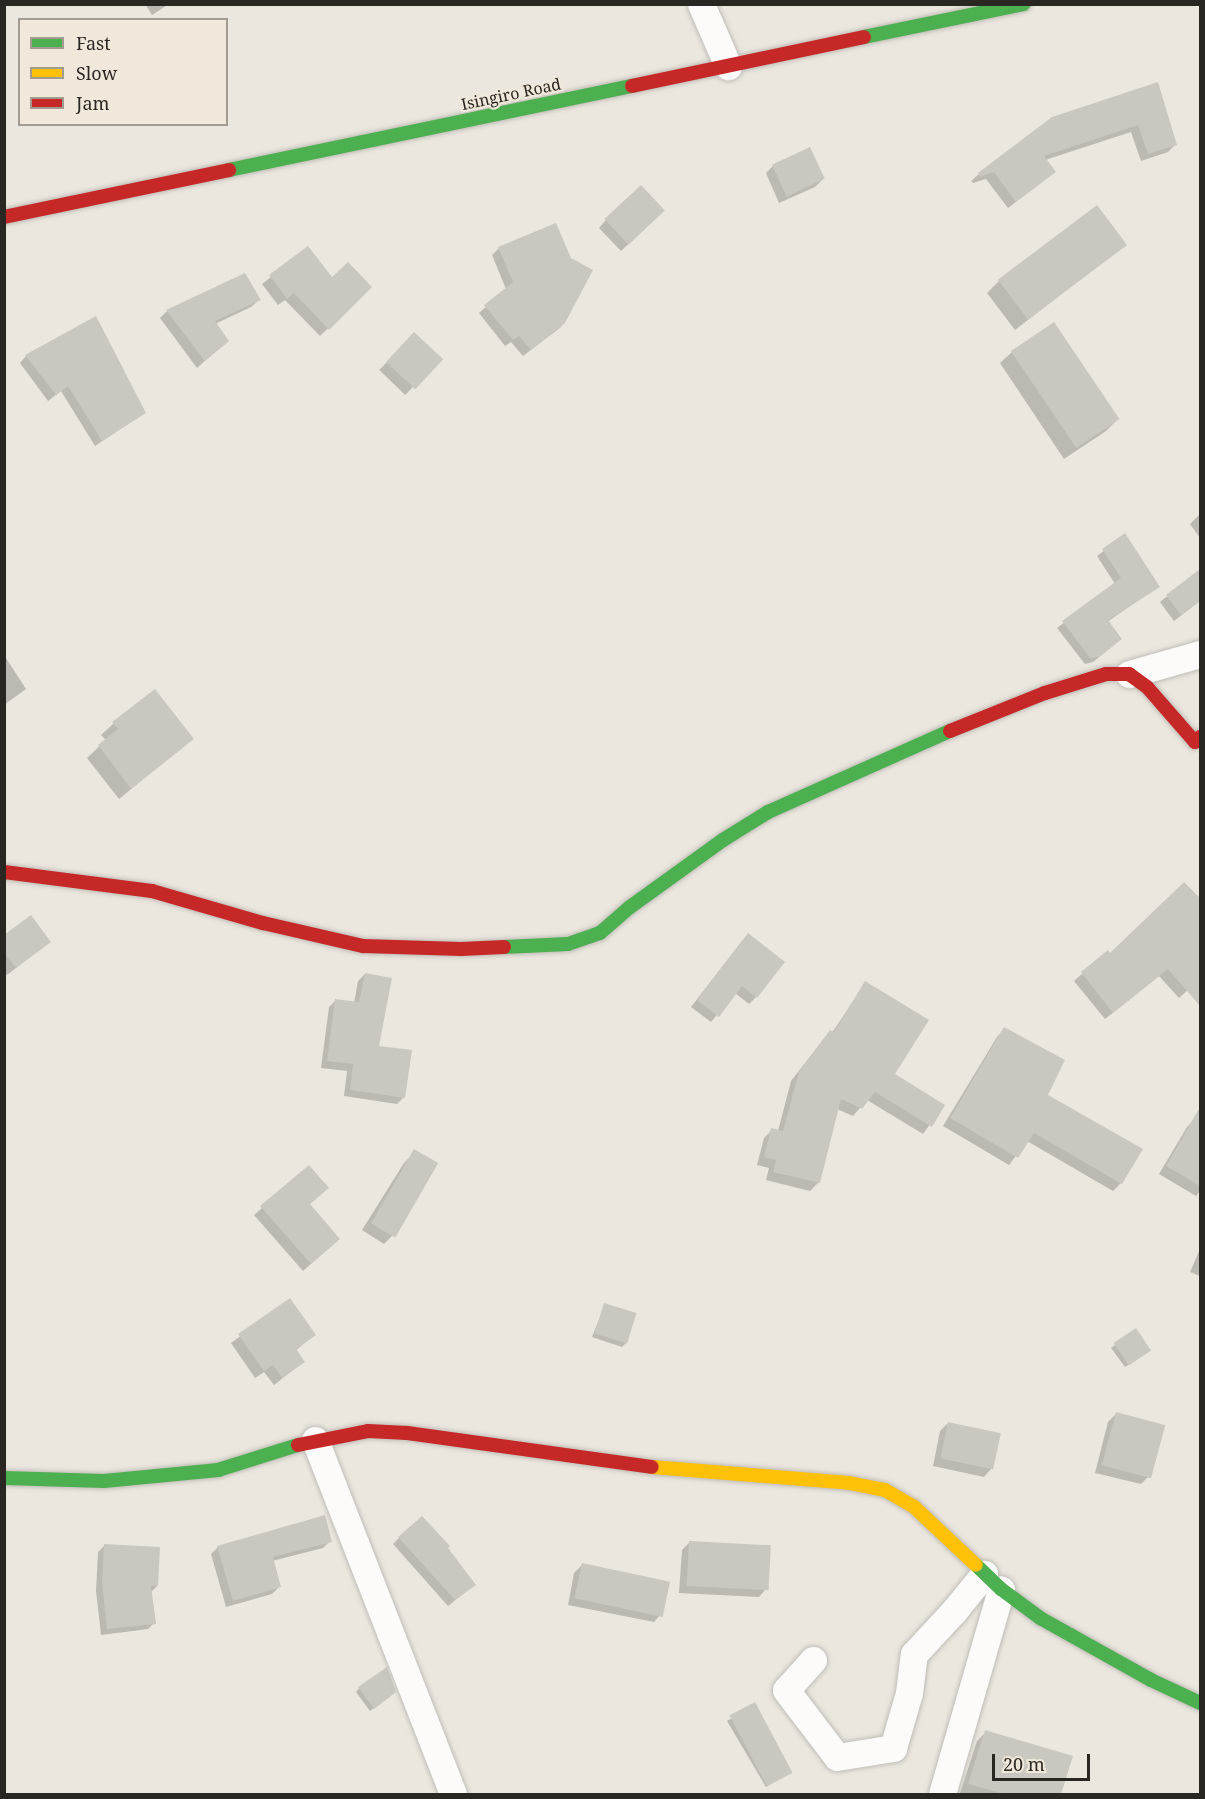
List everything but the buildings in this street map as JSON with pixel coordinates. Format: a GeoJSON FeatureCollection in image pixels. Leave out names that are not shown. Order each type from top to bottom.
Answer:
{"type":"FeatureCollection","features":[{"type":"Feature","properties":{"kind":"street"},"geometry":{"type":"LineString","coordinates":[[701,4],[729,66]]}},
{"type":"Feature","properties":{"kind":"street","name":"Isingiro Road"},"geometry":{"type":"LineString","coordinates":[[4,217],[1024,4]]}},
{"type":"Feature","properties":{"kind":"street"},"geometry":{"type":"LineString","coordinates":[[4,872],[152,891],[263,923],[363,946],[461,949],[568,944],[600,933],[630,907],[723,840],[768,812],[961,726],[1045,693],[1106,674],[1129,674],[1200,654]]}},
{"type":"Feature","properties":{"kind":"street"},"geometry":{"type":"LineString","coordinates":[[1129,674],[1148,687],[1195,742],[1200,737]]}},
{"type":"Feature","properties":{"kind":"street"},"geometry":{"type":"LineString","coordinates":[[4,1478],[104,1481],[218,1470],[315,1440],[368,1431],[407,1433],[690,1472],[849,1484],[885,1490],[913,1506],[993,1581],[1040,1618],[1151,1680],[1200,1703]]}},
{"type":"Feature","properties":{"kind":"street"},"geometry":{"type":"LineString","coordinates":[[315,1440],[453,1794]]}},
{"type":"Feature","properties":{"kind":"street"},"geometry":{"type":"LineString","coordinates":[[813,1660],[786,1690],[837,1757],[893,1748],[909,1693],[914,1654],[954,1611],[993,1581]]}},
{"type":"Feature","properties":{"kind":"street"},"geometry":{"type":"LineString","coordinates":[[942,1794],[993,1581]]}},
{"type":"Feature","properties":{"kind":"traffic: fast"},"geometry":{"type":"LineString","coordinates":[[864,37],[1024,4]]}},
{"type":"Feature","properties":{"kind":"traffic: fast"},"geometry":{"type":"LineString","coordinates":[[229,170],[632,86]]}},
{"type":"Feature","properties":{"kind":"traffic: fast"},"geometry":{"type":"LineString","coordinates":[[504,947],[568,944],[600,933],[630,907],[723,840],[768,812],[950,731]]}},
{"type":"Feature","properties":{"kind":"traffic: fast"},"geometry":{"type":"LineString","coordinates":[[4,1478],[104,1481],[218,1470],[298,1445]]}},
{"type":"Feature","properties":{"kind":"traffic: fast"},"geometry":{"type":"LineString","coordinates":[[976,1565],[1001,1589],[1040,1618],[1151,1680],[1200,1703]]}},
{"type":"Feature","properties":{"kind":"traffic: slow"},"geometry":{"type":"LineString","coordinates":[[652,1467],[849,1483],[885,1490],[913,1506],[976,1565]]}},
{"type":"Feature","properties":{"kind":"traffic: jam"},"geometry":{"type":"LineString","coordinates":[[632,86],[864,37]]}},
{"type":"Feature","properties":{"kind":"traffic: jam"},"geometry":{"type":"LineString","coordinates":[[4,217],[229,170]]}},
{"type":"Feature","properties":{"kind":"traffic: jam"},"geometry":{"type":"LineString","coordinates":[[950,731],[1045,693],[1106,674],[1129,674],[1147,687],[1195,742],[1200,737]]}},
{"type":"Feature","properties":{"kind":"traffic: jam"},"geometry":{"type":"LineString","coordinates":[[4,872],[152,891],[263,923],[363,946],[461,949],[504,947]]}},
{"type":"Feature","properties":{"kind":"traffic: jam"},"geometry":{"type":"LineString","coordinates":[[298,1445],[368,1431],[407,1433],[652,1467]]}}]}
